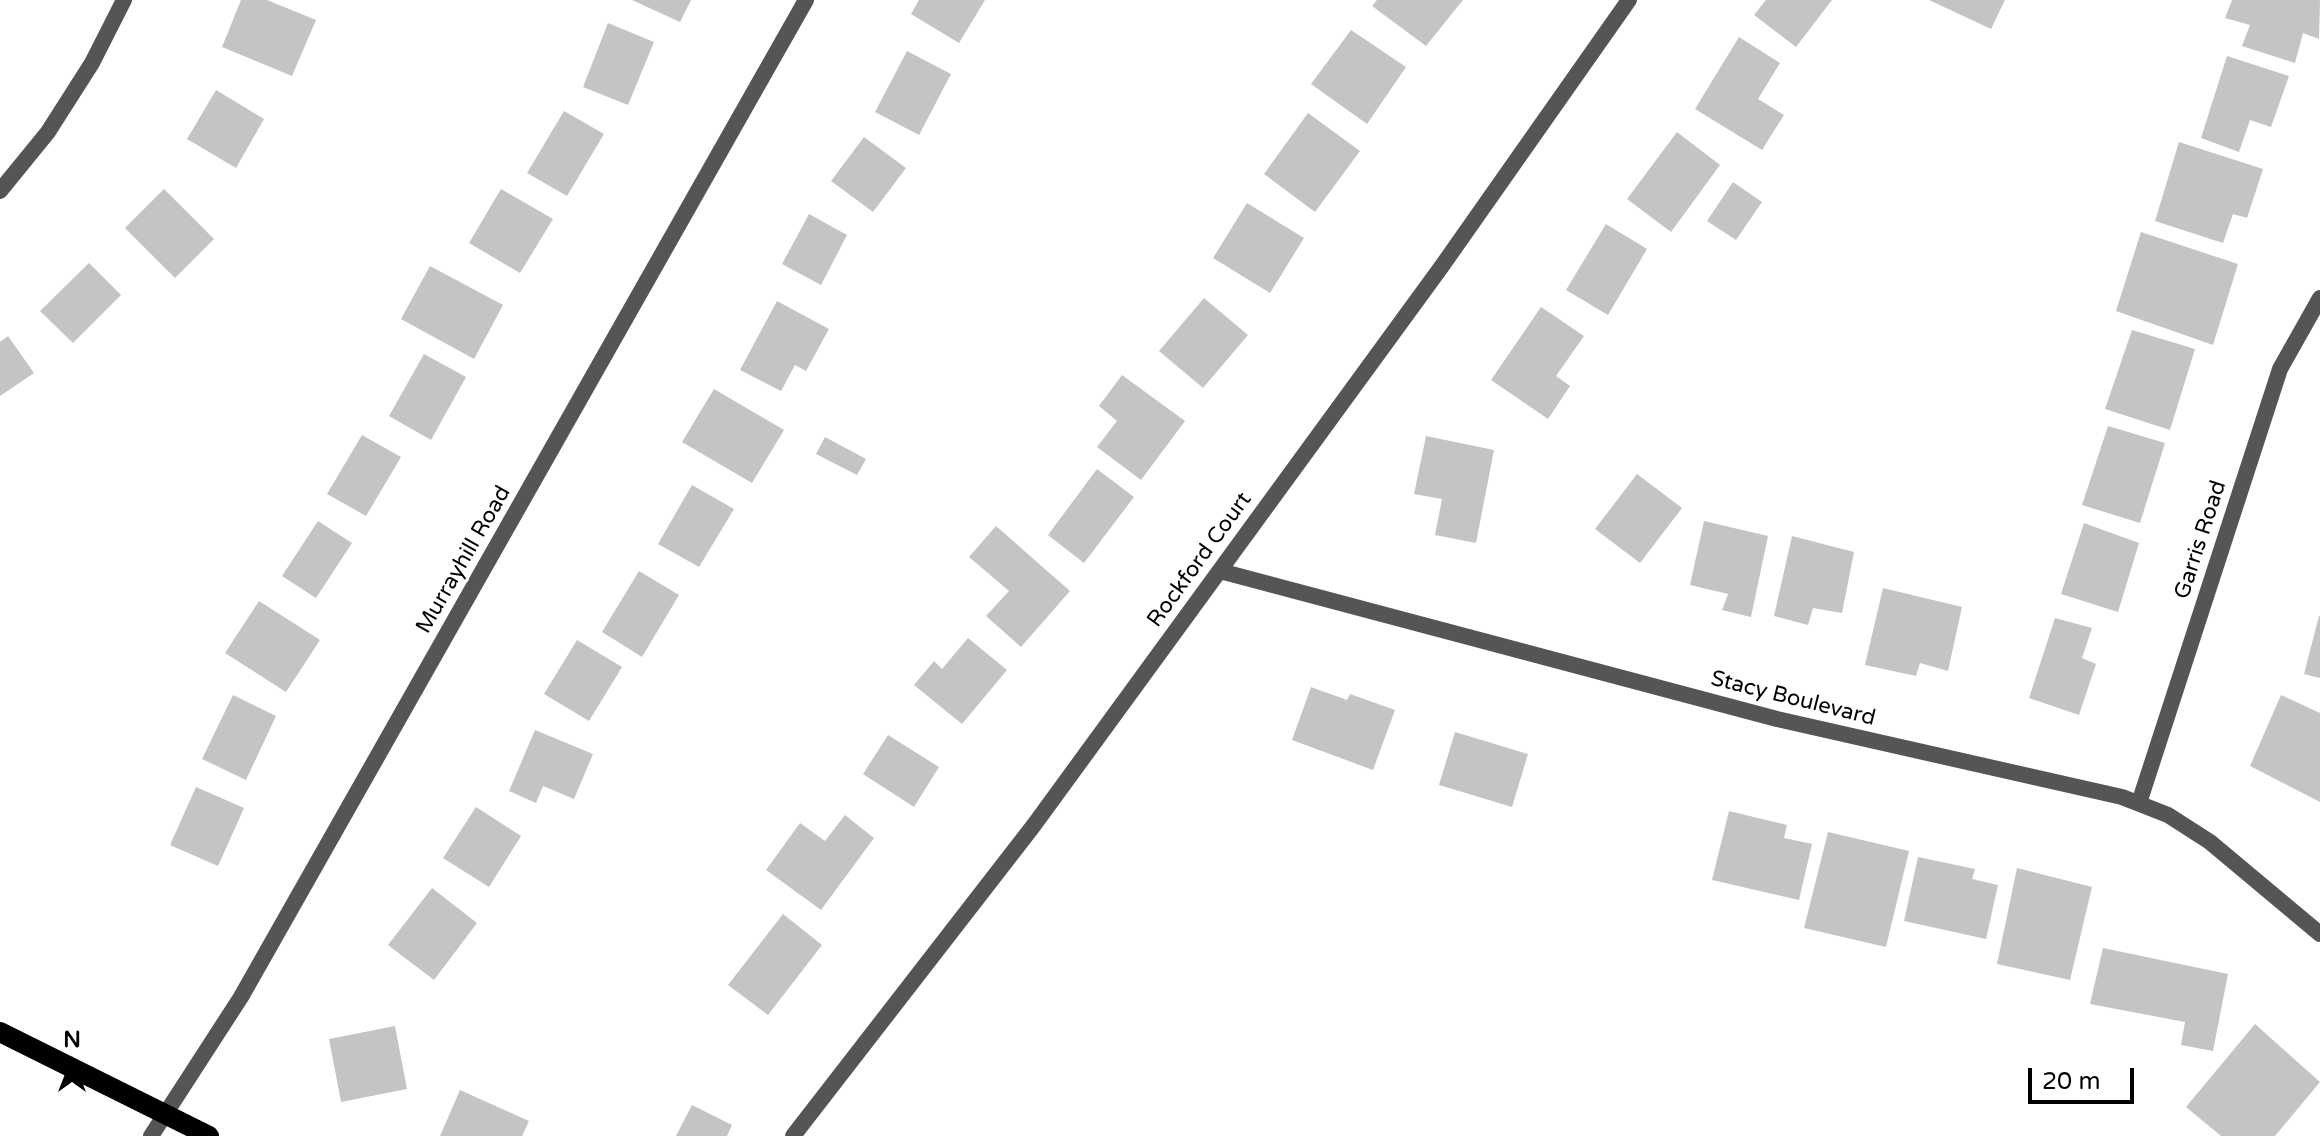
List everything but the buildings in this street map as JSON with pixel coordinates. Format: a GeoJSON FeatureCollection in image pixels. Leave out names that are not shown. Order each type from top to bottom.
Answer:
{"type":"FeatureCollection","features":[{"type":"Feature","properties":{"kind":"main road"},"geometry":{"type":"LineString","coordinates":[[0,1032],[209,1136]]}},
{"type":"Feature","properties":{"kind":"street"},"geometry":{"type":"LineString","coordinates":[[0,191],[48,132],[92,63],[124,0]]}},
{"type":"Feature","properties":{"kind":"street","name":"Murrayhill Road"},"geometry":{"type":"LineString","coordinates":[[151,1136],[249,983],[806,0]]}},
{"type":"Feature","properties":{"kind":"street","name":"Rockford Court"},"geometry":{"type":"LineString","coordinates":[[793,1136],[1034,825],[1629,0]]}},
{"type":"Feature","properties":{"kind":"street","name":"Garris Road"},"geometry":{"type":"LineString","coordinates":[[2139,803],[2280,369],[2320,298]]}},
{"type":"Feature","properties":{"kind":"street","name":"Stacy Boulevard"},"geometry":{"type":"LineString","coordinates":[[1220,571],[1777,719],[2139,803],[2168,815],[2210,842],[2320,934]]}}]}
